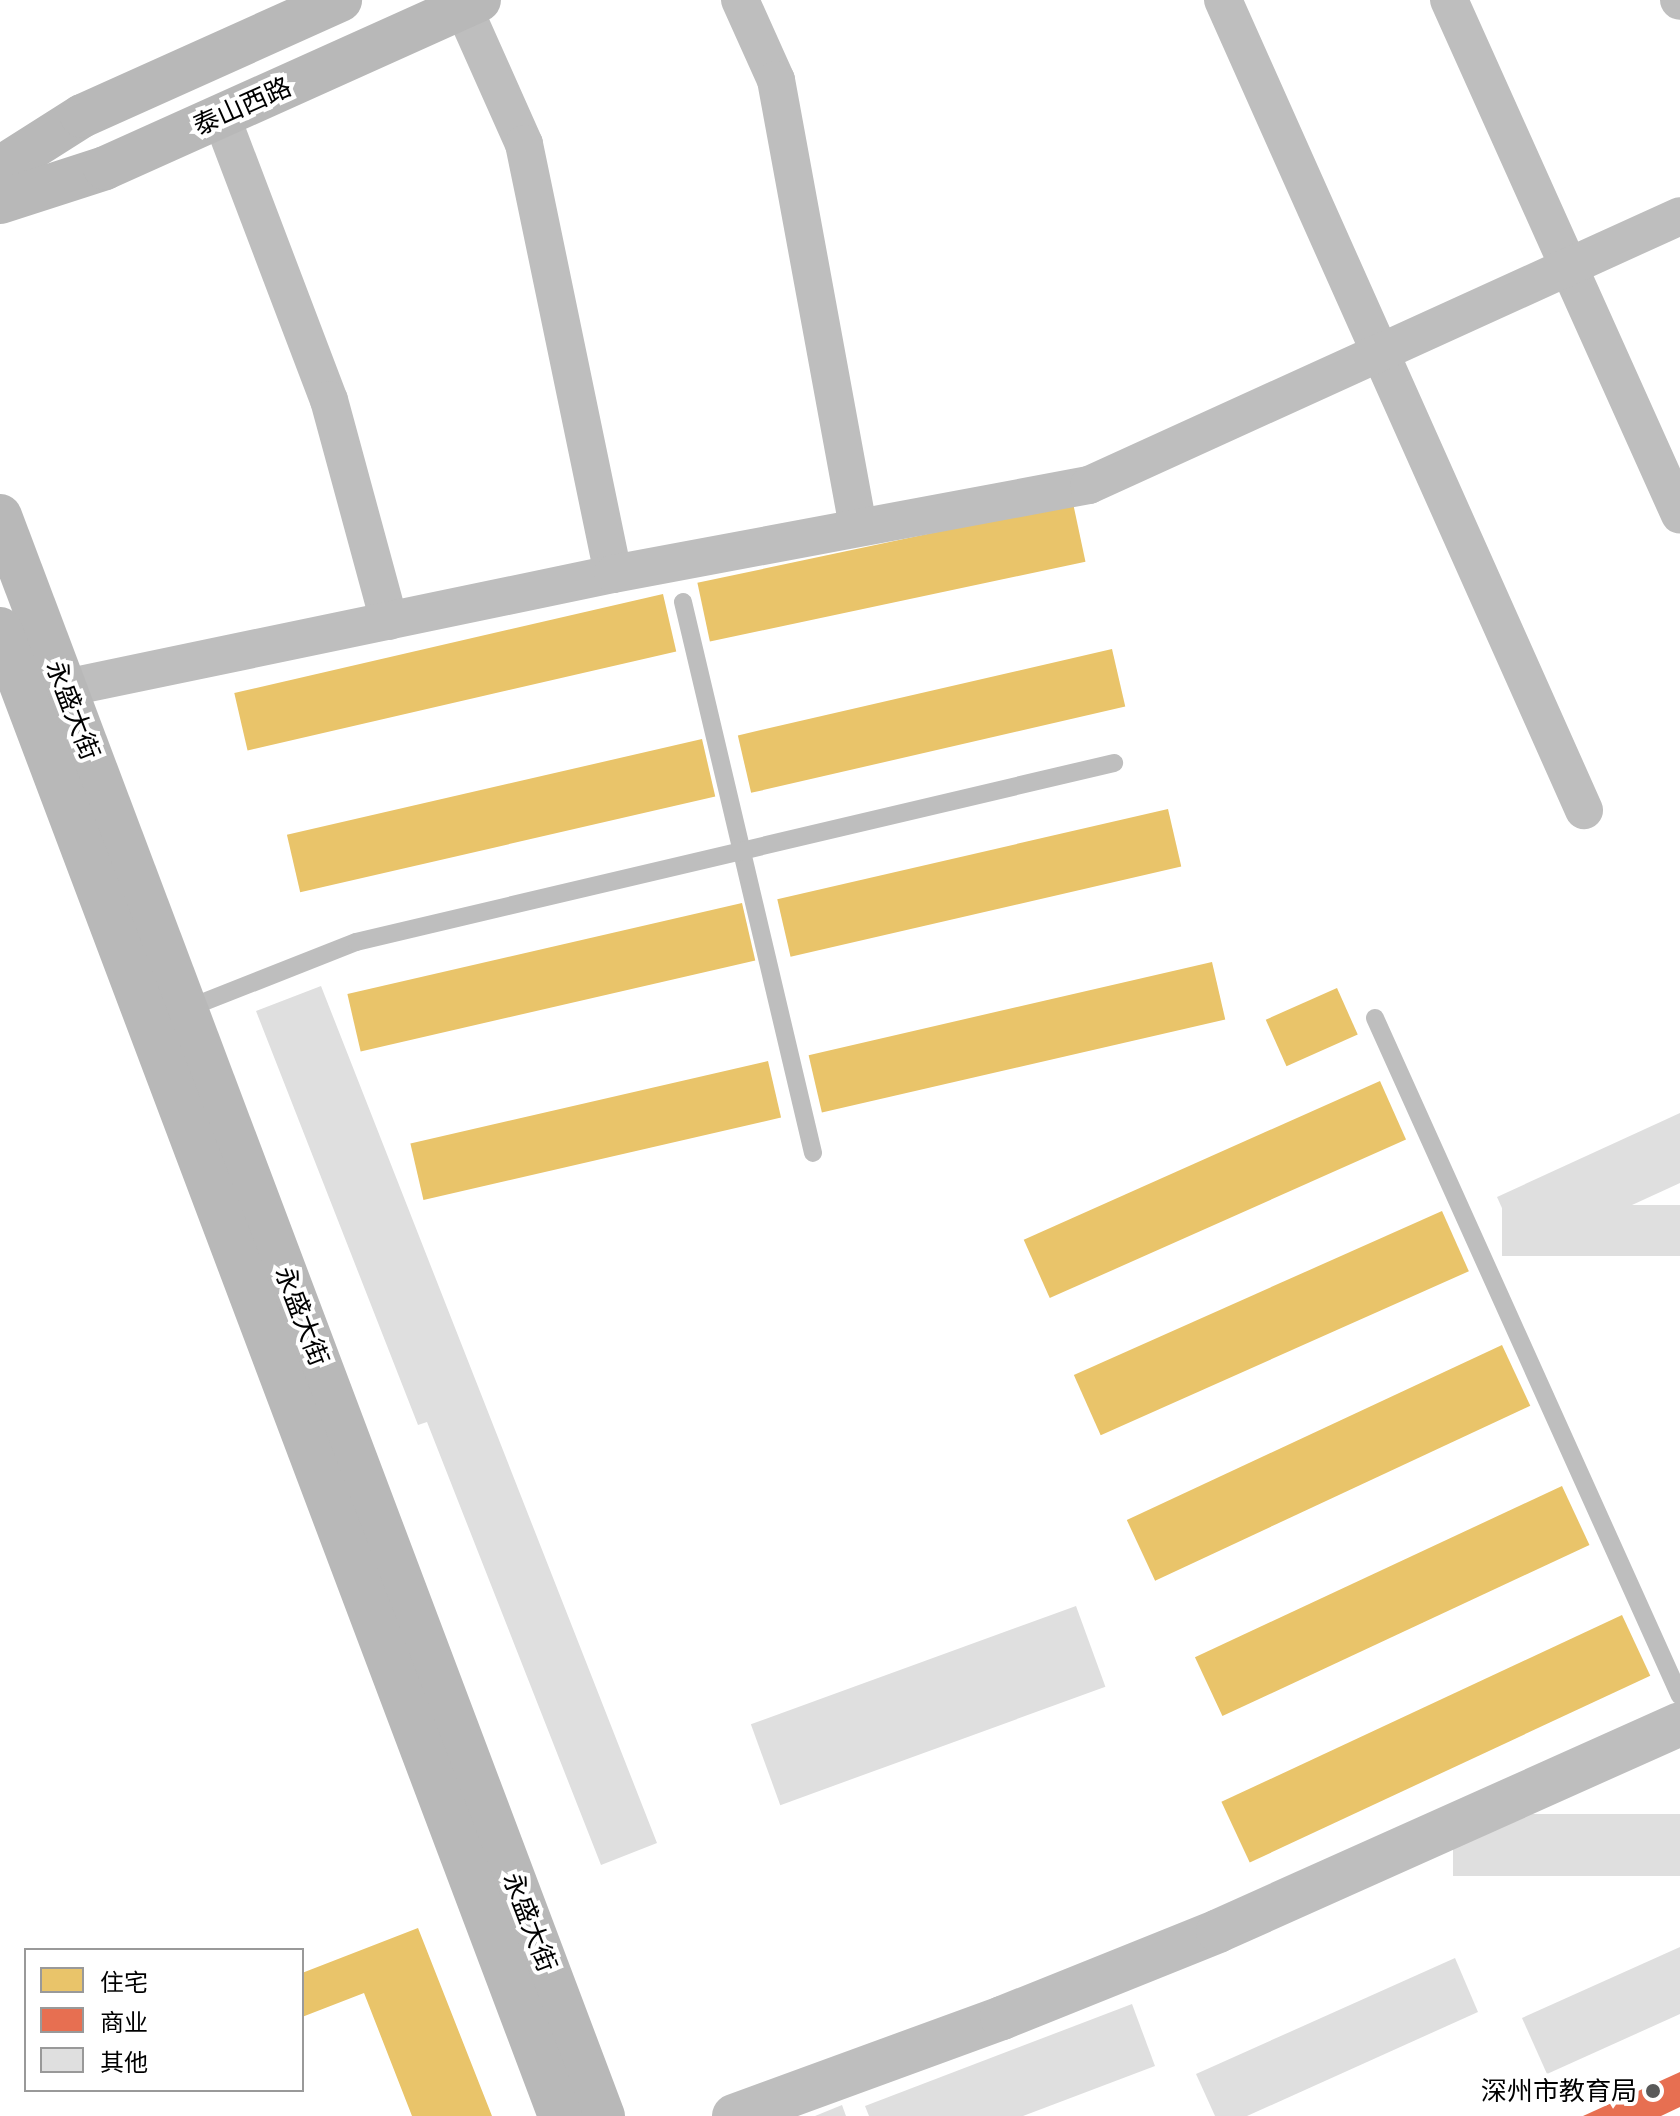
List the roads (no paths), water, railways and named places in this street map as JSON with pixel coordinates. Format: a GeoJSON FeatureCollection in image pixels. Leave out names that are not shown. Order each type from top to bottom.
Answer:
{"type":"FeatureCollection","features":[{"type":"Feature","properties":{"kind":"main road"},"geometry":{"type":"LineString","coordinates":[[0,168],[82,116],[340,0]]}},
{"type":"Feature","properties":{"kind":"main road","name":"泰山西路"},"geometry":{"type":"LineString","coordinates":[[0,202],[105,168],[471,4]]}},
{"type":"Feature","properties":{"kind":"main road","name":"永盛大街"},"geometry":{"type":"LineString","coordinates":[[0,516],[603,2116]]}},
{"type":"Feature","properties":{"kind":"main road","name":"永盛大街"},"geometry":{"type":"LineString","coordinates":[[0,629],[560,2116]]}},
{"type":"Feature","properties":{"kind":"street"},"geometry":{"type":"LineString","coordinates":[[740,0],[776,80],[858,528]]}},
{"type":"Feature","properties":{"kind":"street"},"geometry":{"type":"LineString","coordinates":[[1223,0],[1584,810]]}},
{"type":"Feature","properties":{"kind":"street"},"geometry":{"type":"LineString","coordinates":[[1449,0],[1680,515]]}},
{"type":"Feature","properties":{"kind":"street"},"geometry":{"type":"LineString","coordinates":[[471,4],[524,144],[613,574]]}},
{"type":"Feature","properties":{"kind":"street"},"geometry":{"type":"LineString","coordinates":[[221,116],[329,400],[389,621]]}},
{"type":"Feature","properties":{"kind":"street"},"geometry":{"type":"LineString","coordinates":[[65,688],[613,574],[1089,485],[1680,216]]}},
{"type":"Feature","properties":{"kind":"street"},"geometry":{"type":"LineString","coordinates":[[734,2116],[1002,2018],[1218,1931],[1680,1724]]}},
{"type":"Feature","properties":{"kind":"lane"},"geometry":{"type":"LineString","coordinates":[[683,602],[813,1153]]}},
{"type":"Feature","properties":{"kind":"lane"},"geometry":{"type":"LineString","coordinates":[[186,1009],[356,942],[1114,763]]}},
{"type":"Feature","properties":{"kind":"lane"},"geometry":{"type":"LineString","coordinates":[[1375,1018],[1680,1696]]}},
{"type":"Feature","properties":{"kind":"place","name":"深州市教育局"},"geometry":{"type":"Point","coordinates":[1653,2091]}}]}
